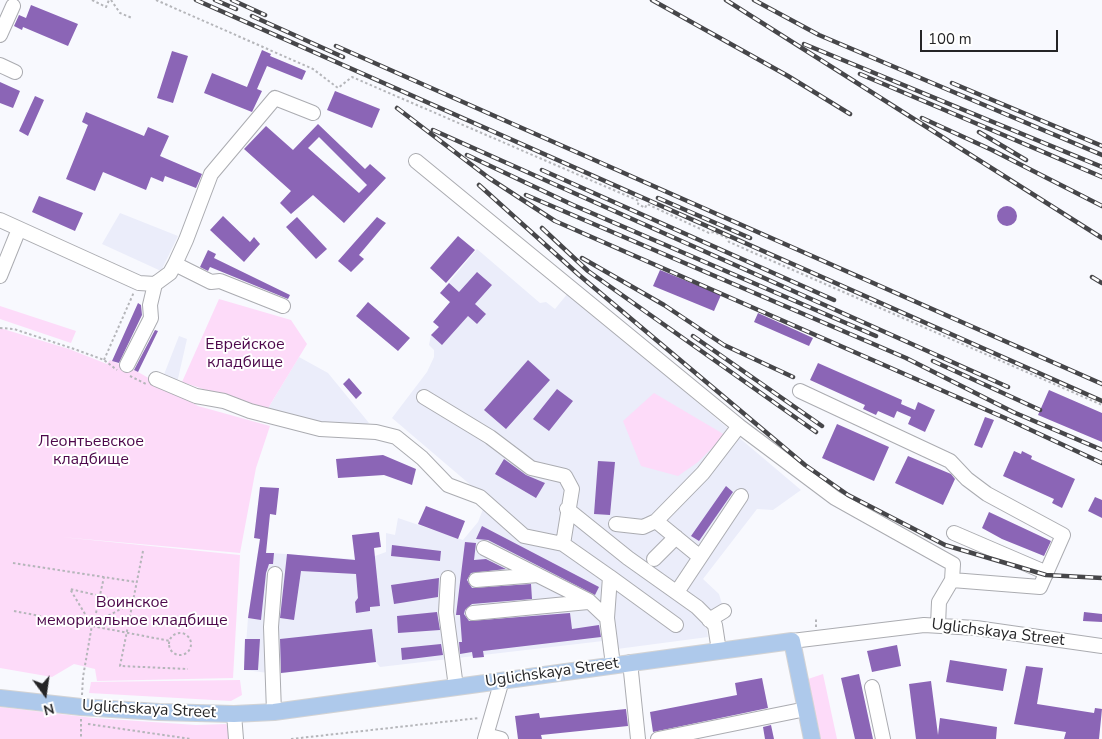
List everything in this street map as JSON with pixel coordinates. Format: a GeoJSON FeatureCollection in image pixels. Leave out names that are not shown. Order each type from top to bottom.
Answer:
{"type":"FeatureCollection","features":[{"type":"Feature","properties":{"kind":"main road","name":"Uglichskaya Street"},"geometry":{"type":"LineString","coordinates":[[0,698],[111,710],[234,714],[274,712],[792,641]]}},
{"type":"Feature","properties":{"kind":"main road"},"geometry":{"type":"LineString","coordinates":[[792,641],[812,739]]}},
{"type":"Feature","properties":{"kind":"street"},"geometry":{"type":"LineString","coordinates":[[0,35],[13,6]]}},
{"type":"Feature","properties":{"kind":"street"},"geometry":{"type":"LineString","coordinates":[[0,65],[15,72]]}},
{"type":"Feature","properties":{"kind":"street"},"geometry":{"type":"LineString","coordinates":[[0,220],[139,283],[155,284],[170,273],[175,264],[186,240],[210,174],[275,98],[313,113]]}},
{"type":"Feature","properties":{"kind":"street"},"geometry":{"type":"LineString","coordinates":[[416,161],[739,426],[835,498],[953,564],[952,580],[939,602],[938,625]]}},
{"type":"Feature","properties":{"kind":"street"},"geometry":{"type":"LineString","coordinates":[[0,276],[19,229]]}},
{"type":"Feature","properties":{"kind":"street"},"geometry":{"type":"LineString","coordinates":[[175,264],[211,282],[220,281],[282,306]]}},
{"type":"Feature","properties":{"kind":"street"},"geometry":{"type":"LineString","coordinates":[[127,365],[151,318],[150,305],[155,284]]}},
{"type":"Feature","properties":{"kind":"street"},"geometry":{"type":"LineString","coordinates":[[156,379],[196,396],[224,401],[250,411],[320,429],[376,432],[396,437],[422,458],[448,485],[480,497],[524,536],[563,544],[676,625]]}},
{"type":"Feature","properties":{"kind":"street"},"geometry":{"type":"LineString","coordinates":[[800,391],[950,460],[967,479],[987,494],[1063,535],[1040,586],[952,580]]}},
{"type":"Feature","properties":{"kind":"street"},"geometry":{"type":"LineString","coordinates":[[424,396],[490,437],[531,468],[565,476],[572,489],[567,509],[563,544]]}},
{"type":"Feature","properties":{"kind":"street"},"geometry":{"type":"LineString","coordinates":[[616,524],[644,527],[656,521],[703,472],[739,426]]}},
{"type":"Feature","properties":{"kind":"street"},"geometry":{"type":"LineString","coordinates":[[677,592],[741,496]]}},
{"type":"Feature","properties":{"kind":"street"},"geometry":{"type":"LineString","coordinates":[[567,509],[628,558],[677,592],[715,625],[719,651]]}},
{"type":"Feature","properties":{"kind":"street"},"geometry":{"type":"LineString","coordinates":[[656,521],[700,558]]}},
{"type":"Feature","properties":{"kind":"street"},"geometry":{"type":"LineString","coordinates":[[954,534],[1047,573]]}},
{"type":"Feature","properties":{"kind":"street"},"geometry":{"type":"LineString","coordinates":[[654,559],[676,537]]}},
{"type":"Feature","properties":{"kind":"street"},"geometry":{"type":"LineString","coordinates":[[484,548],[589,602],[607,618]]}},
{"type":"Feature","properties":{"kind":"street"},"geometry":{"type":"LineString","coordinates":[[274,712],[271,627],[275,574]]}},
{"type":"Feature","properties":{"kind":"street"},"geometry":{"type":"LineString","coordinates":[[476,580],[538,575]]}},
{"type":"Feature","properties":{"kind":"street"},"geometry":{"type":"LineString","coordinates":[[610,577],[607,618],[621,664],[638,739]]}},
{"type":"Feature","properties":{"kind":"street"},"geometry":{"type":"LineString","coordinates":[[448,578],[446,612],[456,687]]}},
{"type":"Feature","properties":{"kind":"street"},"geometry":{"type":"LineString","coordinates":[[473,613],[589,602]]}},
{"type":"Feature","properties":{"kind":"street"},"geometry":{"type":"LineString","coordinates":[[709,620],[724,611]]}},
{"type":"Feature","properties":{"kind":"street","name":"Uglichskaya Street"},"geometry":{"type":"LineString","coordinates":[[792,641],[902,626],[938,625],[1102,646]]}},
{"type":"Feature","properties":{"kind":"street"},"geometry":{"type":"LineString","coordinates":[[501,739],[486,737],[502,680]]}},
{"type":"Feature","properties":{"kind":"street"},"geometry":{"type":"LineString","coordinates":[[872,687],[882,739]]}},
{"type":"Feature","properties":{"kind":"street"},"geometry":{"type":"LineString","coordinates":[[658,739],[711,734],[806,709]]}},
{"type":"Feature","properties":{"kind":"street"},"geometry":{"type":"LineString","coordinates":[[234,714],[236,739]]}},
{"type":"Feature","properties":{"kind":"path"},"geometry":{"type":"LineString","coordinates":[[92,0],[106,7],[110,0],[120,13],[132,18]]}},
{"type":"Feature","properties":{"kind":"path"},"geometry":{"type":"LineString","coordinates":[[156,0],[313,69],[338,88],[352,77],[639,201],[638,204],[645,208],[647,204],[709,233],[727,238],[729,242],[1102,405]]}},
{"type":"Feature","properties":{"kind":"path"},"geometry":{"type":"LineString","coordinates":[[0,328],[23,332],[104,360],[139,283]]}},
{"type":"Feature","properties":{"kind":"path"},"geometry":{"type":"LineString","coordinates":[[143,551],[120,666],[188,669]]}},
{"type":"Feature","properties":{"kind":"path"},"geometry":{"type":"LineString","coordinates":[[13,563],[136,582]]}},
{"type":"Feature","properties":{"kind":"path"},"geometry":{"type":"LineString","coordinates":[[96,613],[104,577]]}},
{"type":"Feature","properties":{"kind":"path"},"geometry":{"type":"LineString","coordinates":[[85,614],[70,590],[139,605]]}},
{"type":"Feature","properties":{"kind":"path"},"geometry":{"type":"LineString","coordinates":[[104,618],[132,603]]}},
{"type":"Feature","properties":{"kind":"path"},"geometry":{"type":"LineString","coordinates":[[14,611],[170,641]]}},
{"type":"Feature","properties":{"kind":"path"},"geometry":{"type":"LineString","coordinates":[[816,618],[817,626]]}},
{"type":"Feature","properties":{"kind":"path"},"geometry":{"type":"LineString","coordinates":[[82,698],[83,677],[92,625]]}},
{"type":"Feature","properties":{"kind":"path"},"geometry":{"type":"LineString","coordinates":[[181,633],[187,635],[191,645],[185,653],[178,654],[170,648],[170,641],[175,634],[181,633]]}},
{"type":"Feature","properties":{"kind":"path"},"geometry":{"type":"LineString","coordinates":[[81,714],[81,739]]}},
{"type":"Feature","properties":{"kind":"path"},"geometry":{"type":"LineString","coordinates":[[291,739],[491,716]]}},
{"type":"Feature","properties":{"kind":"path"},"geometry":{"type":"LineString","coordinates":[[88,724],[191,739]]}},
{"type":"Feature","properties":{"kind":"shaded area"},"geometry":{"type":"Polygon","coordinates":[[[120,213],[178,236],[161,271],[102,244],[120,213]]]}},
{"type":"Feature","properties":{"kind":"shaded area"},"geometry":{"type":"Polygon","coordinates":[[[477,249],[540,303],[546,302],[555,309],[568,293],[801,490],[773,510],[757,509],[703,579],[719,594],[722,604],[706,624],[708,637],[617,649],[613,615],[619,577],[571,541],[561,551],[604,581],[603,641],[380,667],[376,662],[277,674],[244,670],[248,618],[258,552],[353,559],[375,556],[386,552],[386,533],[395,535],[398,518],[463,540],[478,522],[487,499],[392,418],[427,372],[434,357],[434,350],[429,345],[431,335],[439,327],[433,322],[450,302],[440,293],[477,249]]]}},
{"type":"Feature","properties":{"kind":"shaded area"},"geometry":{"type":"Polygon","coordinates":[[[179,336],[187,339],[177,383],[163,377],[179,336]]]}},
{"type":"Feature","properties":{"kind":"shaded area"},"geometry":{"type":"Polygon","coordinates":[[[299,357],[328,373],[369,423],[361,427],[322,424],[267,410],[299,357]]]}},
{"type":"Feature","properties":{"kind":"green space","name":"Еврейское кладбище"},"geometry":{"type":"Polygon","coordinates":[[[219,299],[291,320],[307,344],[267,410],[182,382],[219,299]]]}},
{"type":"Feature","properties":{"kind":"green space"},"geometry":{"type":"Polygon","coordinates":[[[0,306],[76,331],[71,343],[0,319],[0,306]]]}},
{"type":"Feature","properties":{"kind":"green space"},"geometry":{"type":"Polygon","coordinates":[[[0,328],[69,349],[107,364],[110,360],[138,372],[198,406],[270,426],[256,468],[240,553],[61,537],[240,555],[233,678],[97,681],[95,669],[74,664],[52,677],[0,668],[0,328]]]}},
{"type":"Feature","properties":{"kind":"green space"},"geometry":{"type":"Polygon","coordinates":[[[654,393],[725,435],[698,462],[678,476],[641,466],[623,421],[654,393]]]}},
{"type":"Feature","properties":{"kind":"green space"},"geometry":{"type":"Polygon","coordinates":[[[823,674],[837,739],[821,739],[808,679],[823,674]]]}},
{"type":"Feature","properties":{"kind":"green space"},"geometry":{"type":"Polygon","coordinates":[[[240,680],[242,695],[231,701],[89,693],[91,682],[240,680]]]}},
{"type":"Feature","properties":{"kind":"green space"},"geometry":{"type":"Polygon","coordinates":[[[0,707],[94,718],[196,725],[226,724],[230,730],[231,739],[0,739],[0,707]]]}},
{"type":"Feature","properties":{"kind":"building"},"geometry":{"type":"Polygon","coordinates":[[[31,5],[78,24],[68,46],[23,27],[22,30],[14,26],[19,15],[26,18],[31,5]]]}},
{"type":"Feature","properties":{"kind":"building"},"geometry":{"type":"Polygon","coordinates":[[[262,50],[271,54],[270,56],[306,71],[302,80],[267,66],[257,89],[262,91],[252,112],[204,93],[212,73],[247,87],[262,50]]]}},
{"type":"Feature","properties":{"kind":"building"},"geometry":{"type":"Polygon","coordinates":[[[172,51],[188,56],[173,103],[157,98],[172,51]]]}},
{"type":"Feature","properties":{"kind":"building"},"geometry":{"type":"Polygon","coordinates":[[[0,82],[20,91],[13,108],[0,103],[0,82]]]}},
{"type":"Feature","properties":{"kind":"building"},"geometry":{"type":"Polygon","coordinates":[[[335,91],[380,109],[372,128],[327,110],[335,91]]]}},
{"type":"Feature","properties":{"kind":"building"},"geometry":{"type":"Polygon","coordinates":[[[35,96],[44,100],[28,136],[19,131],[35,96]]]}},
{"type":"Feature","properties":{"kind":"building"},"geometry":{"type":"Polygon","coordinates":[[[86,112],[144,136],[148,127],[169,136],[160,156],[202,174],[196,188],[165,176],[163,182],[151,177],[146,190],[103,172],[95,191],[66,179],[88,125],[82,122],[86,112]]]}},
{"type":"Feature","properties":{"kind":"building"},"geometry":{"type":"Polygon","coordinates":[[[318,124],[365,169],[370,164],[386,178],[344,223],[313,195],[291,214],[280,203],[291,191],[244,149],[266,126],[293,150],[318,124]],[[319,137],[308,148],[359,193],[367,185],[319,137]]]}},
{"type":"Feature","properties":{"kind":"building"},"geometry":{"type":"Polygon","coordinates":[[[39,196],[83,213],[75,231],[32,212],[39,196]]]}},
{"type":"Feature","properties":{"kind":"building"},"geometry":{"type":"Polygon","coordinates":[[[1007,206],[1014,209],[1017,216],[1014,223],[1007,226],[1000,223],[997,216],[1000,209],[1007,206]]]}},
{"type":"Feature","properties":{"kind":"building"},"geometry":{"type":"Polygon","coordinates":[[[223,216],[250,242],[254,237],[260,244],[244,262],[210,230],[223,216]]]}},
{"type":"Feature","properties":{"kind":"building"},"geometry":{"type":"Polygon","coordinates":[[[297,217],[327,249],[316,259],[286,227],[297,217]]]}},
{"type":"Feature","properties":{"kind":"building"},"geometry":{"type":"Polygon","coordinates":[[[377,217],[386,223],[359,255],[364,259],[351,272],[338,261],[377,217]]]}},
{"type":"Feature","properties":{"kind":"building"},"geometry":{"type":"Polygon","coordinates":[[[458,236],[475,250],[446,283],[430,268],[458,236]]]}},
{"type":"Feature","properties":{"kind":"building"},"geometry":{"type":"Polygon","coordinates":[[[208,250],[216,254],[214,258],[290,295],[288,299],[210,267],[208,271],[200,267],[208,250]]]}},
{"type":"Feature","properties":{"kind":"building"},"geometry":{"type":"Polygon","coordinates":[[[660,270],[721,295],[714,311],[653,286],[660,270]]]}},
{"type":"Feature","properties":{"kind":"building"},"geometry":{"type":"Polygon","coordinates":[[[477,272],[492,285],[475,304],[486,314],[477,324],[468,316],[442,345],[431,335],[439,327],[433,322],[450,302],[440,293],[449,283],[459,292],[477,272]]]}},
{"type":"Feature","properties":{"kind":"building"},"geometry":{"type":"Polygon","coordinates":[[[368,302],[410,338],[398,351],[356,316],[368,302]]]}},
{"type":"Feature","properties":{"kind":"building"},"geometry":{"type":"Polygon","coordinates":[[[138,303],[141,305],[142,315],[119,363],[112,361],[138,303]]]}},
{"type":"Feature","properties":{"kind":"building"},"geometry":{"type":"Polygon","coordinates":[[[758,313],[813,338],[809,346],[754,322],[758,313]]]}},
{"type":"Feature","properties":{"kind":"building"},"geometry":{"type":"Polygon","coordinates":[[[155,330],[158,331],[138,372],[134,370],[155,330]]]}},
{"type":"Feature","properties":{"kind":"building"},"geometry":{"type":"Polygon","coordinates":[[[528,360],[550,380],[506,429],[484,410],[528,360]]]}},
{"type":"Feature","properties":{"kind":"building"},"geometry":{"type":"Polygon","coordinates":[[[818,363],[902,400],[901,404],[915,410],[918,402],[935,410],[925,432],[908,424],[911,417],[897,411],[894,418],[878,411],[876,415],[863,409],[865,405],[810,380],[818,363]]]}},
{"type":"Feature","properties":{"kind":"building"},"geometry":{"type":"Polygon","coordinates":[[[349,378],[362,393],[356,399],[343,384],[349,378]]]}},
{"type":"Feature","properties":{"kind":"building"},"geometry":{"type":"Polygon","coordinates":[[[557,389],[573,401],[549,431],[533,419],[557,389]]]}},
{"type":"Feature","properties":{"kind":"building"},"geometry":{"type":"Polygon","coordinates":[[[1049,390],[1102,413],[1102,442],[1038,415],[1049,390]]]}},
{"type":"Feature","properties":{"kind":"building"},"geometry":{"type":"Polygon","coordinates":[[[985,417],[994,420],[982,448],[974,445],[985,417]]]}},
{"type":"Feature","properties":{"kind":"building"},"geometry":{"type":"Polygon","coordinates":[[[837,424],[889,447],[874,481],[822,458],[837,424]]]}},
{"type":"Feature","properties":{"kind":"building"},"geometry":{"type":"Polygon","coordinates":[[[1014,451],[1021,454],[1022,451],[1032,456],[1031,459],[1075,479],[1062,508],[1052,503],[1054,499],[1003,476],[1014,451]]]}},
{"type":"Feature","properties":{"kind":"building"},"geometry":{"type":"Polygon","coordinates":[[[383,455],[416,469],[412,485],[384,475],[338,478],[336,459],[383,455]]]}},
{"type":"Feature","properties":{"kind":"building"},"geometry":{"type":"Polygon","coordinates":[[[908,456],[951,474],[955,479],[943,505],[895,483],[908,456]]]}},
{"type":"Feature","properties":{"kind":"building"},"geometry":{"type":"Polygon","coordinates":[[[504,459],[526,475],[545,483],[536,498],[495,474],[504,459]]]}},
{"type":"Feature","properties":{"kind":"building"},"geometry":{"type":"Polygon","coordinates":[[[598,461],[615,462],[610,515],[594,514],[598,461]]]}},
{"type":"Feature","properties":{"kind":"building"},"geometry":{"type":"Polygon","coordinates":[[[726,486],[733,492],[699,541],[691,536],[726,486]]]}},
{"type":"Feature","properties":{"kind":"building"},"geometry":{"type":"Polygon","coordinates":[[[260,487],[279,488],[276,515],[270,514],[266,553],[274,553],[273,564],[269,564],[266,573],[261,620],[248,618],[260,539],[254,538],[260,487]]]}},
{"type":"Feature","properties":{"kind":"building"},"geometry":{"type":"Polygon","coordinates":[[[1095,497],[1102,500],[1102,518],[1088,511],[1095,497]]]}},
{"type":"Feature","properties":{"kind":"building"},"geometry":{"type":"Polygon","coordinates":[[[426,506],[465,521],[458,539],[418,524],[426,506]]]}},
{"type":"Feature","properties":{"kind":"building"},"geometry":{"type":"Polygon","coordinates":[[[989,512],[1051,541],[1044,556],[1002,539],[982,528],[989,512]]]}},
{"type":"Feature","properties":{"kind":"building"},"geometry":{"type":"Polygon","coordinates":[[[482,526],[599,587],[595,595],[488,540],[476,539],[482,526]]]}},
{"type":"Feature","properties":{"kind":"building"},"geometry":{"type":"Polygon","coordinates":[[[379,532],[381,547],[374,548],[380,606],[370,607],[370,611],[356,613],[355,602],[358,598],[356,574],[301,571],[294,620],[280,618],[287,554],[355,560],[352,535],[379,532]]]}},
{"type":"Feature","properties":{"kind":"building"},"geometry":{"type":"Polygon","coordinates":[[[465,542],[476,543],[474,560],[486,559],[506,569],[471,573],[467,580],[472,588],[531,584],[532,599],[472,604],[465,610],[464,614],[469,621],[570,613],[572,629],[599,625],[601,637],[483,651],[484,657],[473,658],[472,652],[460,654],[459,642],[462,642],[460,615],[456,615],[465,542]]]}},
{"type":"Feature","properties":{"kind":"building"},"geometry":{"type":"Polygon","coordinates":[[[392,545],[441,551],[440,561],[391,556],[392,545]]]}},
{"type":"Feature","properties":{"kind":"building"},"geometry":{"type":"Polygon","coordinates":[[[439,578],[438,597],[394,604],[391,585],[439,578]]]}},
{"type":"Feature","properties":{"kind":"building"},"geometry":{"type":"Polygon","coordinates":[[[437,612],[440,630],[398,633],[397,616],[437,612]]]}},
{"type":"Feature","properties":{"kind":"building"},"geometry":{"type":"Polygon","coordinates":[[[1084,612],[1102,614],[1102,622],[1083,621],[1084,612]]]}},
{"type":"Feature","properties":{"kind":"building"},"geometry":{"type":"Polygon","coordinates":[[[372,629],[376,662],[281,673],[280,639],[372,629]]]}},
{"type":"Feature","properties":{"kind":"building"},"geometry":{"type":"Polygon","coordinates":[[[245,639],[260,639],[258,670],[244,670],[245,639]]]}},
{"type":"Feature","properties":{"kind":"building"},"geometry":{"type":"Polygon","coordinates":[[[441,644],[443,655],[402,660],[401,648],[441,644]]]}},
{"type":"Feature","properties":{"kind":"building"},"geometry":{"type":"Polygon","coordinates":[[[897,645],[901,666],[872,672],[867,651],[897,645]]]}},
{"type":"Feature","properties":{"kind":"building"},"geometry":{"type":"Polygon","coordinates":[[[950,660],[1007,669],[1003,691],[946,682],[950,660]]]}},
{"type":"Feature","properties":{"kind":"building"},"geometry":{"type":"Polygon","coordinates":[[[1026,666],[1043,668],[1037,704],[1094,713],[1095,708],[1102,709],[1099,739],[1064,739],[1066,732],[1014,724],[1026,666]]]}},
{"type":"Feature","properties":{"kind":"building"},"geometry":{"type":"Polygon","coordinates":[[[859,674],[873,739],[855,739],[841,678],[859,674]]]}},
{"type":"Feature","properties":{"kind":"building"},"geometry":{"type":"Polygon","coordinates":[[[762,678],[768,708],[653,732],[650,712],[737,695],[735,683],[762,678]]]}},
{"type":"Feature","properties":{"kind":"building"},"geometry":{"type":"Polygon","coordinates":[[[931,681],[938,735],[940,718],[997,727],[996,739],[916,739],[909,684],[931,681]]]}},
{"type":"Feature","properties":{"kind":"building"},"geometry":{"type":"Polygon","coordinates":[[[626,709],[628,726],[541,735],[542,739],[518,739],[515,716],[539,713],[540,718],[626,709]]]}},
{"type":"Feature","properties":{"kind":"building"},"geometry":{"type":"Polygon","coordinates":[[[771,725],[774,739],[765,739],[763,727],[771,725]]]}},
{"type":"Feature","properties":{"kind":"railway"},"geometry":{"type":"LineString","coordinates":[[196,0],[1102,401]]}},
{"type":"Feature","properties":{"kind":"railway"},"geometry":{"type":"LineString","coordinates":[[215,0],[236,9]]}},
{"type":"Feature","properties":{"kind":"railway"},"geometry":{"type":"LineString","coordinates":[[232,0],[265,15]]}},
{"type":"Feature","properties":{"kind":"railway"},"geometry":{"type":"LineString","coordinates":[[652,0],[788,76],[850,114]]}},
{"type":"Feature","properties":{"kind":"railway"},"geometry":{"type":"LineString","coordinates":[[726,0],[1102,238]]}},
{"type":"Feature","properties":{"kind":"railway"},"geometry":{"type":"LineString","coordinates":[[754,0],[819,35],[1102,155]]}},
{"type":"Feature","properties":{"kind":"railway"},"geometry":{"type":"LineString","coordinates":[[252,16],[343,57]]}},
{"type":"Feature","properties":{"kind":"railway"},"geometry":{"type":"LineString","coordinates":[[804,44],[1102,167]]}},
{"type":"Feature","properties":{"kind":"railway"},"geometry":{"type":"LineString","coordinates":[[336,46],[1102,384]]}},
{"type":"Feature","properties":{"kind":"railway"},"geometry":{"type":"LineString","coordinates":[[860,74],[1102,177]]}},
{"type":"Feature","properties":{"kind":"railway"},"geometry":{"type":"LineString","coordinates":[[952,83],[1102,146]]}},
{"type":"Feature","properties":{"kind":"railway"},"geometry":{"type":"LineString","coordinates":[[397,108],[489,178],[555,221],[1005,418],[1102,463]]}},
{"type":"Feature","properties":{"kind":"railway"},"geometry":{"type":"LineString","coordinates":[[922,118],[992,150],[1102,206]]}},
{"type":"Feature","properties":{"kind":"railway"},"geometry":{"type":"LineString","coordinates":[[433,130],[1008,387]]}},
{"type":"Feature","properties":{"kind":"railway"},"geometry":{"type":"LineString","coordinates":[[979,132],[1026,160]]}},
{"type":"Feature","properties":{"kind":"railway"},"geometry":{"type":"LineString","coordinates":[[467,155],[573,205],[876,336]]}},
{"type":"Feature","properties":{"kind":"railway"},"geometry":{"type":"LineString","coordinates":[[542,170],[834,300]]}},
{"type":"Feature","properties":{"kind":"railway"},"geometry":{"type":"LineString","coordinates":[[479,185],[579,275],[805,465],[848,495],[945,545],[1046,575],[1102,578]]}},
{"type":"Feature","properties":{"kind":"railway"},"geometry":{"type":"LineString","coordinates":[[526,195],[906,358],[1013,412],[1102,450]]}},
{"type":"Feature","properties":{"kind":"railway"},"geometry":{"type":"LineString","coordinates":[[658,198],[750,238]]}},
{"type":"Feature","properties":{"kind":"railway"},"geometry":{"type":"LineString","coordinates":[[542,228],[588,271],[816,432]]}},
{"type":"Feature","properties":{"kind":"railway"},"geometry":{"type":"LineString","coordinates":[[582,258],[664,305],[724,345],[793,377]]}},
{"type":"Feature","properties":{"kind":"railway"},"geometry":{"type":"LineString","coordinates":[[1092,277],[1102,283]]}},
{"type":"Feature","properties":{"kind":"railway"},"geometry":{"type":"LineString","coordinates":[[693,336],[822,426]]}},
{"type":"Feature","properties":{"kind":"railway"},"geometry":{"type":"LineString","coordinates":[[933,361],[1040,410]]}},
{"type":"Feature","properties":{"kind":"park label","name":"Леонтьевское кладбище"},"geometry":{"type":"Point","coordinates":[91,451]}},
{"type":"Feature","properties":{"kind":"park label","name":"Воинское мемориальное кладбище"},"geometry":{"type":"Point","coordinates":[132,612]}}]}
